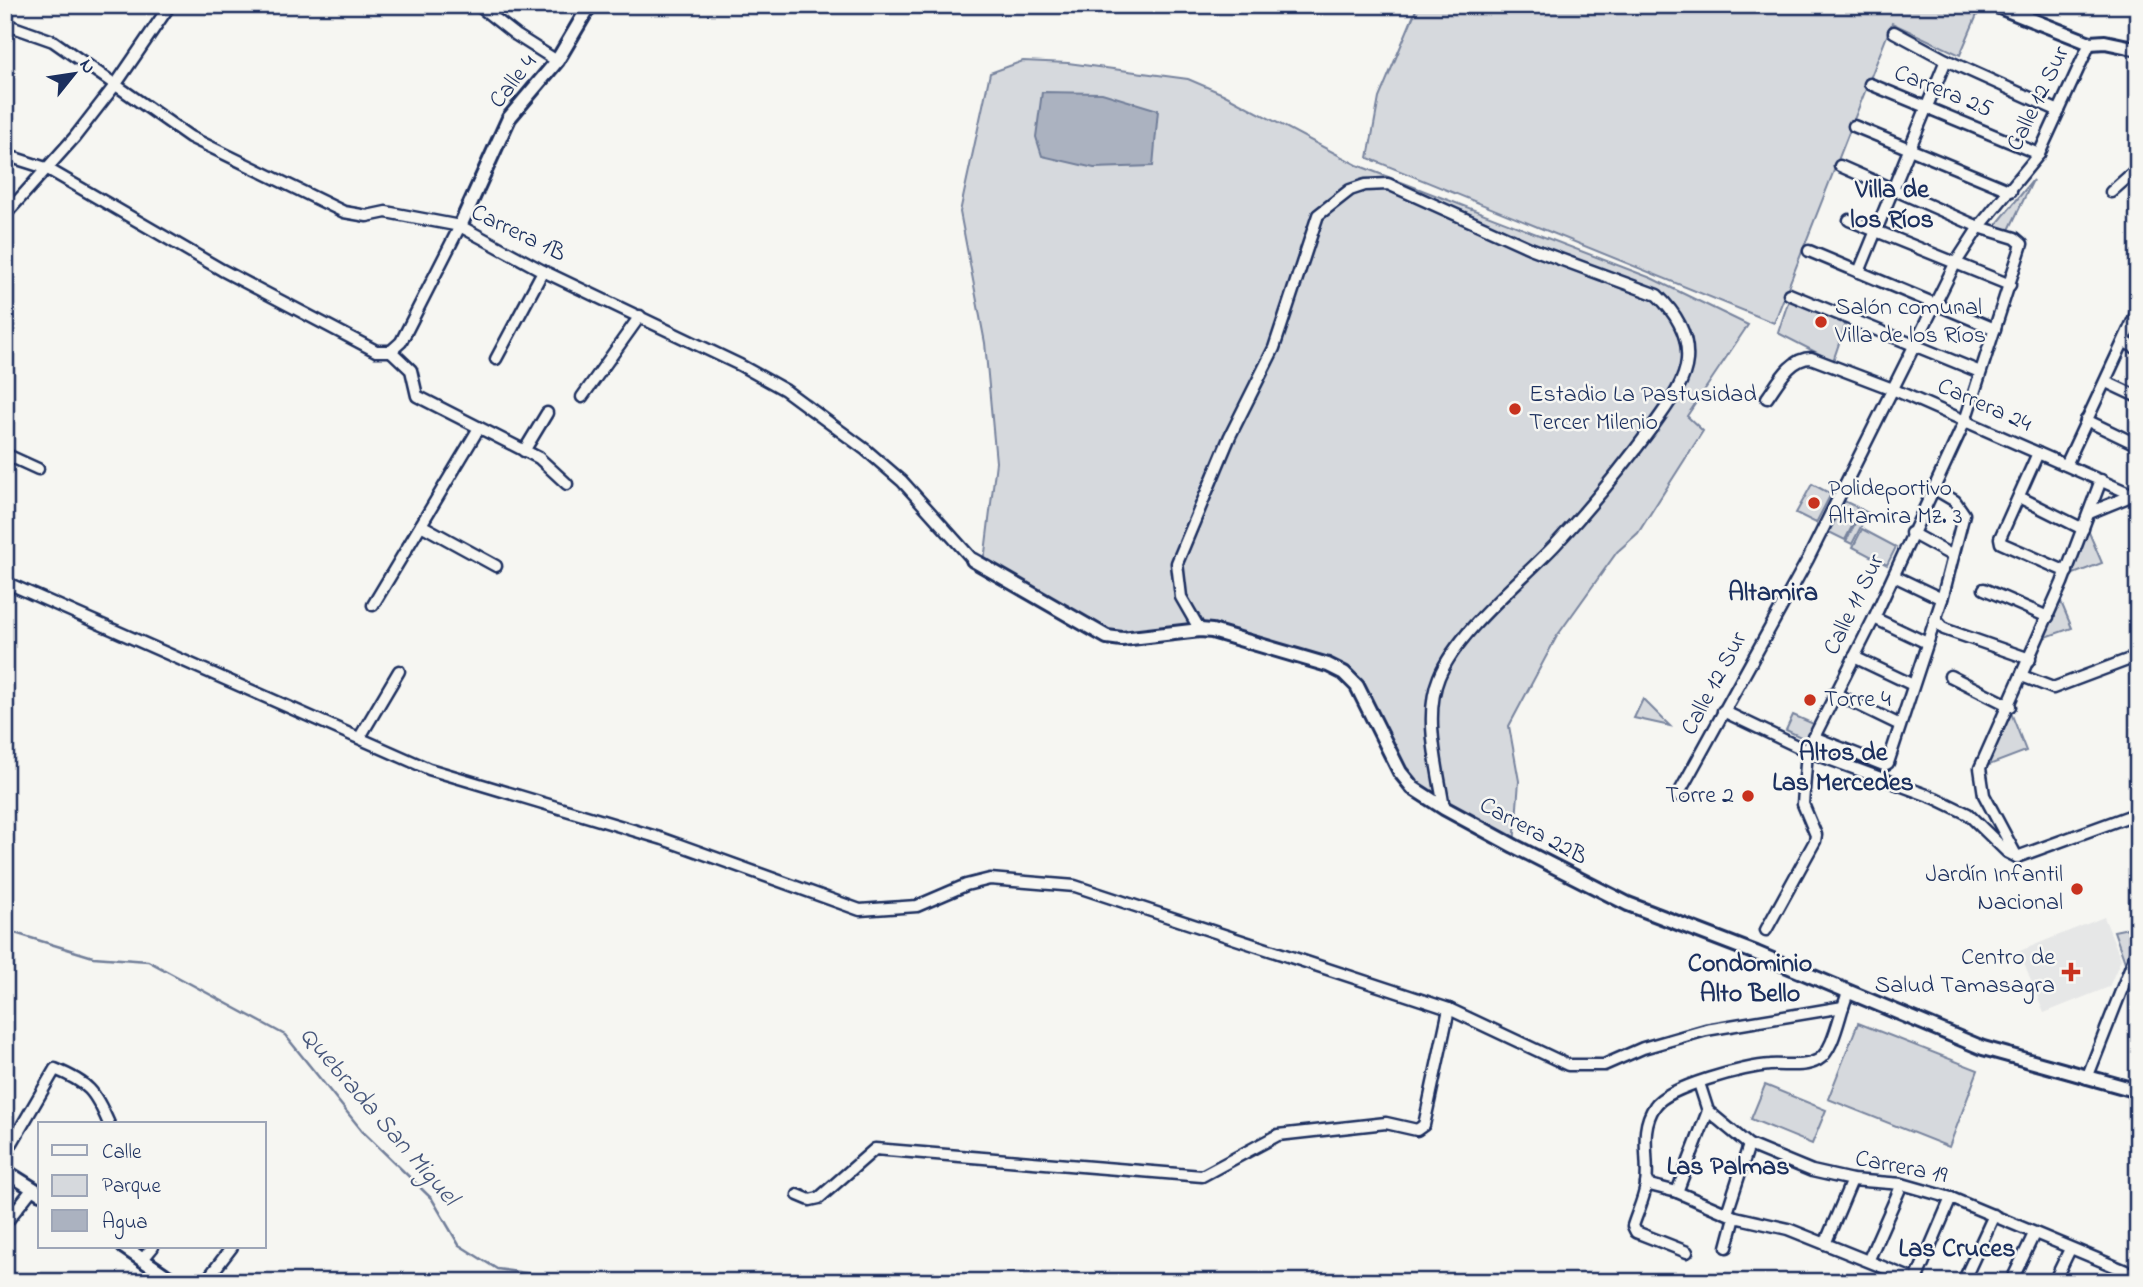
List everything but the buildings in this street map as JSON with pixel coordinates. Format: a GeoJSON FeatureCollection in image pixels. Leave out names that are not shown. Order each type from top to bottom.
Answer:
{"type":"FeatureCollection","features":[{"type":"Feature","properties":{"kind":"street"},"geometry":{"type":"LineString","coordinates":[[5,215],[116,84],[170,5]]}},
{"type":"Feature","properties":{"kind":"street"},"geometry":{"type":"LineString","coordinates":[[478,5],[516,35],[557,61]]}},
{"type":"Feature","properties":{"kind":"street","name":"Calle 4"},"geometry":{"type":"LineString","coordinates":[[460,226],[509,118],[557,61],[590,5]]}},
{"type":"Feature","properties":{"kind":"street"},"geometry":{"type":"LineString","coordinates":[[1994,5],[2090,43],[2105,42],[2138,49]]}},
{"type":"Feature","properties":{"kind":"street","name":"Carrera 1B"},"geometry":{"type":"LineString","coordinates":[[5,24],[53,41],[190,137],[344,212],[366,216],[386,212],[460,226],[543,271],[740,365],[825,418],[902,481],[973,560]]}},
{"type":"Feature","properties":{"kind":"street"},"geometry":{"type":"LineString","coordinates":[[1894,32],[1946,60],[2059,111]]}},
{"type":"Feature","properties":{"kind":"street","name":"Calle 12 Sur"},"geometry":{"type":"LineString","coordinates":[[1678,795],[1808,559],[1890,388],[1955,264],[1979,227],[2039,154],[2090,43]]}},
{"type":"Feature","properties":{"kind":"street"},"geometry":{"type":"LineString","coordinates":[[1859,272],[1946,60]]}},
{"type":"Feature","properties":{"kind":"street","name":"Carrera 25"},"geometry":{"type":"LineString","coordinates":[[1870,84],[2039,154]]}},
{"type":"Feature","properties":{"kind":"street"},"geometry":{"type":"LineString","coordinates":[[1854,126],[2011,191]]}},
{"type":"Feature","properties":{"kind":"street"},"geometry":{"type":"LineString","coordinates":[[5,155],[46,168],[222,270],[376,351],[391,351],[401,342],[460,226]]}},
{"type":"Feature","properties":{"kind":"street"},"geometry":{"type":"LineString","coordinates":[[1840,166],[1979,227]]}},
{"type":"Feature","properties":{"kind":"street"},"geometry":{"type":"LineString","coordinates":[[2111,192],[2138,168]]}},
{"type":"Feature","properties":{"kind":"street"},"geometry":{"type":"LineString","coordinates":[[1200,630],[1181,597],[1177,563],[1230,436],[1274,348],[1318,215],[1333,201],[1364,185],[1396,186],[1530,248],[1657,295],[1671,308],[1684,333],[1687,361],[1681,381],[1634,452],[1556,544],[1471,630],[1440,676],[1433,701],[1444,808]]}},
{"type":"Feature","properties":{"kind":"street"},"geometry":{"type":"LineString","coordinates":[[1849,220],[2010,285]]}},
{"type":"Feature","properties":{"kind":"street","name":"Calle 11 Sur"},"geometry":{"type":"LineString","coordinates":[[1766,930],[1815,841],[1816,835],[1803,804],[1807,751],[1874,618],[1965,421],[2010,285],[2021,248],[2019,240],[1979,227]]}},
{"type":"Feature","properties":{"kind":"street"},"geometry":{"type":"LineString","coordinates":[[1809,251],[1995,329]]}},
{"type":"Feature","properties":{"kind":"street"},"geometry":{"type":"LineString","coordinates":[[496,359],[543,271]]}},
{"type":"Feature","properties":{"kind":"street"},"geometry":{"type":"LineString","coordinates":[[1789,294],[1980,372]]}},
{"type":"Feature","properties":{"kind":"street"},"geometry":{"type":"LineString","coordinates":[[2066,465],[2138,310]]}},
{"type":"Feature","properties":{"kind":"street"},"geometry":{"type":"LineString","coordinates":[[582,397],[640,316]]}},
{"type":"Feature","properties":{"kind":"street"},"geometry":{"type":"LineString","coordinates":[[2124,342],[2138,349]]}},
{"type":"Feature","properties":{"kind":"street"},"geometry":{"type":"LineString","coordinates":[[391,351],[411,370],[417,396],[539,458],[567,484]]}},
{"type":"Feature","properties":{"kind":"street","name":"Carrera 24"},"geometry":{"type":"LineString","coordinates":[[1767,398],[1786,371],[1800,359],[1811,358],[1890,388],[2136,496]]}},
{"type":"Feature","properties":{"kind":"street"},"geometry":{"type":"LineString","coordinates":[[2106,382],[2138,397]]}},
{"type":"Feature","properties":{"kind":"street"},"geometry":{"type":"LineString","coordinates":[[524,452],[547,413]]}},
{"type":"Feature","properties":{"kind":"street"},"geometry":{"type":"LineString","coordinates":[[2086,420],[2138,445]]}},
{"type":"Feature","properties":{"kind":"street"},"geometry":{"type":"LineString","coordinates":[[373,605],[479,428]]}},
{"type":"Feature","properties":{"kind":"street"},"geometry":{"type":"LineString","coordinates":[[2038,453],[2000,538],[2003,546],[2067,572]]}},
{"type":"Feature","properties":{"kind":"street"},"geometry":{"type":"LineString","coordinates":[[5,454],[38,469]]}},
{"type":"Feature","properties":{"kind":"street"},"geometry":{"type":"LineString","coordinates":[[2017,857],[1979,781],[1980,768],[2067,572],[2101,480]]}},
{"type":"Feature","properties":{"kind":"street"},"geometry":{"type":"LineString","coordinates":[[1813,737],[1886,765],[1942,599],[1964,514],[1955,501],[1933,488]]}},
{"type":"Feature","properties":{"kind":"street"},"geometry":{"type":"LineString","coordinates":[[2089,513],[2136,496]]}},
{"type":"Feature","properties":{"kind":"street"},"geometry":{"type":"LineString","coordinates":[[2019,497],[2083,529]]}},
{"type":"Feature","properties":{"kind":"street"},"geometry":{"type":"LineString","coordinates":[[421,525],[496,565]]}},
{"type":"Feature","properties":{"kind":"street"},"geometry":{"type":"LineString","coordinates":[[1911,533],[1953,556]]}},
{"type":"Feature","properties":{"kind":"street","name":"Carrera 22B"},"geometry":{"type":"LineString","coordinates":[[973,560],[1107,636],[1122,639],[1200,630],[1328,665],[1345,673],[1357,686],[1400,772],[1413,788],[1444,808],[1628,904],[1756,953],[1983,1048],[2138,1091]]}},
{"type":"Feature","properties":{"kind":"street"},"geometry":{"type":"LineString","coordinates":[[1894,576],[1942,599]]}},
{"type":"Feature","properties":{"kind":"street"},"geometry":{"type":"LineString","coordinates":[[5,582],[429,769],[663,839],[860,910],[917,906],[966,885],[990,879],[1075,887],[1449,1009],[1519,1039],[1568,1065],[1604,1065],[1643,1048],[1706,1030],[1843,1007]]}},
{"type":"Feature","properties":{"kind":"street"},"geometry":{"type":"LineString","coordinates":[[1984,589],[2048,617]]}},
{"type":"Feature","properties":{"kind":"street"},"geometry":{"type":"LineString","coordinates":[[1874,618],[1927,643]]}},
{"type":"Feature","properties":{"kind":"street"},"geometry":{"type":"LineString","coordinates":[[1935,619],[1944,629],[2030,659]]}},
{"type":"Feature","properties":{"kind":"street"},"geometry":{"type":"LineString","coordinates":[[2022,676],[2053,688],[2138,656]]}},
{"type":"Feature","properties":{"kind":"street"},"geometry":{"type":"LineString","coordinates":[[1854,657],[1913,685]]}},
{"type":"Feature","properties":{"kind":"street"},"geometry":{"type":"LineString","coordinates":[[360,737],[399,671]]}},
{"type":"Feature","properties":{"kind":"street"},"geometry":{"type":"LineString","coordinates":[[1950,676],[2010,705]]}},
{"type":"Feature","properties":{"kind":"street"},"geometry":{"type":"LineString","coordinates":[[1835,692],[1898,724]]}},
{"type":"Feature","properties":{"kind":"street"},"geometry":{"type":"LineString","coordinates":[[1723,711],[1807,751],[1935,798],[1968,814],[2007,852],[2017,857],[2138,813]]}},
{"type":"Feature","properties":{"kind":"street"},"geometry":{"type":"LineString","coordinates":[[2087,1078],[2138,948]]}},
{"type":"Feature","properties":{"kind":"street"},"geometry":{"type":"LineString","coordinates":[[1687,1252],[1634,1230],[1646,1184],[1644,1138],[1654,1107],[1673,1093],[1699,1083],[1766,1065],[1819,1060],[1825,1053],[1848,992]]}},
{"type":"Feature","properties":{"kind":"street"},"geometry":{"type":"LineString","coordinates":[[798,1195],[810,1200],[819,1198],[875,1149],[1202,1176],[1278,1135],[1386,1123],[1418,1130],[1424,1125],[1449,1009]]}},
{"type":"Feature","properties":{"kind":"street"},"geometry":{"type":"LineString","coordinates":[[5,1155],[55,1069],[82,1080],[97,1096],[108,1122]]}},
{"type":"Feature","properties":{"kind":"street"},"geometry":{"type":"LineString","coordinates":[[1677,1192],[1708,1111],[1699,1083]]}},
{"type":"Feature","properties":{"kind":"street","name":"Carrera 19"},"geometry":{"type":"LineString","coordinates":[[1708,1111],[1749,1145],[1812,1171],[1852,1180],[1902,1184],[1951,1198],[2138,1276]]}},
{"type":"Feature","properties":{"kind":"street"},"geometry":{"type":"LineString","coordinates":[[1727,1247],[1731,1215],[1749,1145]]}},
{"type":"Feature","properties":{"kind":"street"},"geometry":{"type":"LineString","coordinates":[[5,1171],[36,1190],[5,1224]]}},
{"type":"Feature","properties":{"kind":"street"},"geometry":{"type":"LineString","coordinates":[[1825,1244],[1852,1180]]}},
{"type":"Feature","properties":{"kind":"street"},"geometry":{"type":"LineString","coordinates":[[1646,1184],[1677,1192],[1731,1215],[1788,1229],[1869,1259],[1918,1281],[1951,1198]]}},
{"type":"Feature","properties":{"kind":"street"},"geometry":{"type":"LineString","coordinates":[[1869,1259],[1902,1184]]}},
{"type":"Feature","properties":{"kind":"street"},"geometry":{"type":"LineString","coordinates":[[1963,1282],[1994,1215]]}},
{"type":"Feature","properties":{"kind":"street"},"geometry":{"type":"LineString","coordinates":[[2011,1282],[2034,1234]]}},
{"type":"Feature","properties":{"kind":"street"},"geometry":{"type":"LineString","coordinates":[[126,1248],[143,1259],[159,1277],[175,1282]]}},
{"type":"Feature","properties":{"kind":"street"},"geometry":{"type":"LineString","coordinates":[[143,1259],[152,1248]]}},
{"type":"Feature","properties":{"kind":"street"},"geometry":{"type":"LineString","coordinates":[[205,1282],[231,1248]]}},
{"type":"Feature","properties":{"kind":"street"},"geometry":{"type":"LineString","coordinates":[[2054,1282],[2070,1249]]}},
{"type":"Feature","properties":{"kind":"shaded area","name":"Centro de Salud Tamasagra"},"geometry":{"type":"Polygon","coordinates":[[[2104,917],[2121,959],[2109,987],[2044,1013],[2022,959],[2013,962],[2010,955],[2104,917]]]}},
{"type":"Feature","properties":{"kind":"green space"},"geometry":{"type":"Polygon","coordinates":[[[1418,5],[1958,5],[1977,15],[1960,55],[1892,23],[1774,323],[1368,158],[1379,98],[1418,5]]]}},
{"type":"Feature","properties":{"kind":"green space"},"geometry":{"type":"Polygon","coordinates":[[[1023,61],[1068,63],[1188,79],[1223,94],[1357,165],[1651,278],[1748,325],[1687,416],[1703,431],[1638,533],[1617,552],[1557,636],[1509,726],[1519,781],[1514,846],[1413,788],[1344,673],[1212,631],[1122,639],[980,564],[985,553],[996,462],[985,343],[960,212],[990,73],[1023,61]]]}},
{"type":"Feature","properties":{"kind":"green space"},"geometry":{"type":"Polygon","coordinates":[[[2033,180],[2008,232],[1996,225],[2033,180]]]}},
{"type":"Feature","properties":{"kind":"green space"},"geometry":{"type":"Polygon","coordinates":[[[1790,296],[1847,320],[1833,361],[1778,333],[1790,296]]]}},
{"type":"Feature","properties":{"kind":"green space","name":"Polideportivo Altamira Mz. 3"},"geometry":{"type":"Polygon","coordinates":[[[1812,484],[1831,494],[1816,523],[1796,513],[1812,484]]]}},
{"type":"Feature","properties":{"kind":"green space"},"geometry":{"type":"Polygon","coordinates":[[[1844,501],[1861,509],[1845,540],[1829,532],[1844,501]]]}},
{"type":"Feature","properties":{"kind":"green space"},"geometry":{"type":"Polygon","coordinates":[[[1862,510],[1868,513],[1852,544],[1846,541],[1862,510]]]}},
{"type":"Feature","properties":{"kind":"green space"},"geometry":{"type":"Polygon","coordinates":[[[1862,529],[1896,547],[1887,565],[1853,547],[1862,529]]]}},
{"type":"Feature","properties":{"kind":"green space"},"geometry":{"type":"Polygon","coordinates":[[[2088,530],[2102,563],[2066,577],[2088,530]]]}},
{"type":"Feature","properties":{"kind":"green space"},"geometry":{"type":"Polygon","coordinates":[[[2058,595],[2072,628],[2040,639],[2058,595]]]}},
{"type":"Feature","properties":{"kind":"green space"},"geometry":{"type":"Polygon","coordinates":[[[1643,699],[1670,726],[1634,718],[1643,699]]]}},
{"type":"Feature","properties":{"kind":"green space"},"geometry":{"type":"Polygon","coordinates":[[[2010,710],[2026,751],[1984,767],[2010,710]]]}},
{"type":"Feature","properties":{"kind":"green space"},"geometry":{"type":"Polygon","coordinates":[[[1793,715],[1816,725],[1809,741],[1786,730],[1793,715]]]}},
{"type":"Feature","properties":{"kind":"green space"},"geometry":{"type":"Polygon","coordinates":[[[2138,926],[2138,935],[2126,965],[2114,931],[2138,926]]]}},
{"type":"Feature","properties":{"kind":"green space"},"geometry":{"type":"Polygon","coordinates":[[[1858,1023],[1978,1070],[1949,1147],[1828,1099],[1858,1023]]]}},
{"type":"Feature","properties":{"kind":"green space"},"geometry":{"type":"Polygon","coordinates":[[[1765,1085],[1826,1110],[1812,1144],[1751,1119],[1765,1085]]]}},
{"type":"Feature","properties":{"kind":"water"},"geometry":{"type":"Polygon","coordinates":[[[1042,92],[1102,93],[1158,110],[1153,166],[1094,168],[1042,156],[1036,137],[1042,92]]]}},
{"type":"Feature","properties":{"kind":"waterway","name":"Quebrada San Miguel"},"geometry":{"type":"LineString","coordinates":[[5,930],[93,957],[148,961],[285,1035],[363,1132],[432,1199],[459,1245],[497,1269],[548,1276],[556,1282]]}},
{"type":"Feature","properties":{"kind":"place","name":"Salón comunal Villa de los Ríos"},"geometry":{"type":"Point","coordinates":[1821,322]}},
{"type":"Feature","properties":{"kind":"place","name":"Estadio La Pastusidad Tercer Milenio"},"geometry":{"type":"Point","coordinates":[1515,409]}},
{"type":"Feature","properties":{"kind":"place","name":"Polideportivo Altamira Mz. 3"},"geometry":{"type":"Point","coordinates":[1814,503]}},
{"type":"Feature","properties":{"kind":"place","name":"Torre 4"},"geometry":{"type":"Point","coordinates":[1810,700]}},
{"type":"Feature","properties":{"kind":"place","name":"Torre 2"},"geometry":{"type":"Point","coordinates":[1748,796]}},
{"type":"Feature","properties":{"kind":"place","name":"Jardín Infantil Nacional"},"geometry":{"type":"Point","coordinates":[2077,889]}},
{"type":"Feature","properties":{"kind":"place","name":"Centro de Salud Tamasagra"},"geometry":{"type":"Point","coordinates":[2071,972]}},
{"type":"Feature","properties":{"kind":"district","name":"Villa de los Ríos"},"geometry":{"type":"Point","coordinates":[1892,206]}},
{"type":"Feature","properties":{"kind":"district","name":"Altamira"},"geometry":{"type":"Point","coordinates":[1773,594]}},
{"type":"Feature","properties":{"kind":"district","name":"Altos de Las Mercedes"},"geometry":{"type":"Point","coordinates":[1843,769]}},
{"type":"Feature","properties":{"kind":"district","name":"Condominio Alto Bello"},"geometry":{"type":"Point","coordinates":[1750,980]}},
{"type":"Feature","properties":{"kind":"district","name":"Las Palmas"},"geometry":{"type":"Point","coordinates":[1728,1168]}},
{"type":"Feature","properties":{"kind":"district","name":"Las Cruces"},"geometry":{"type":"Point","coordinates":[1957,1250]}}]}
